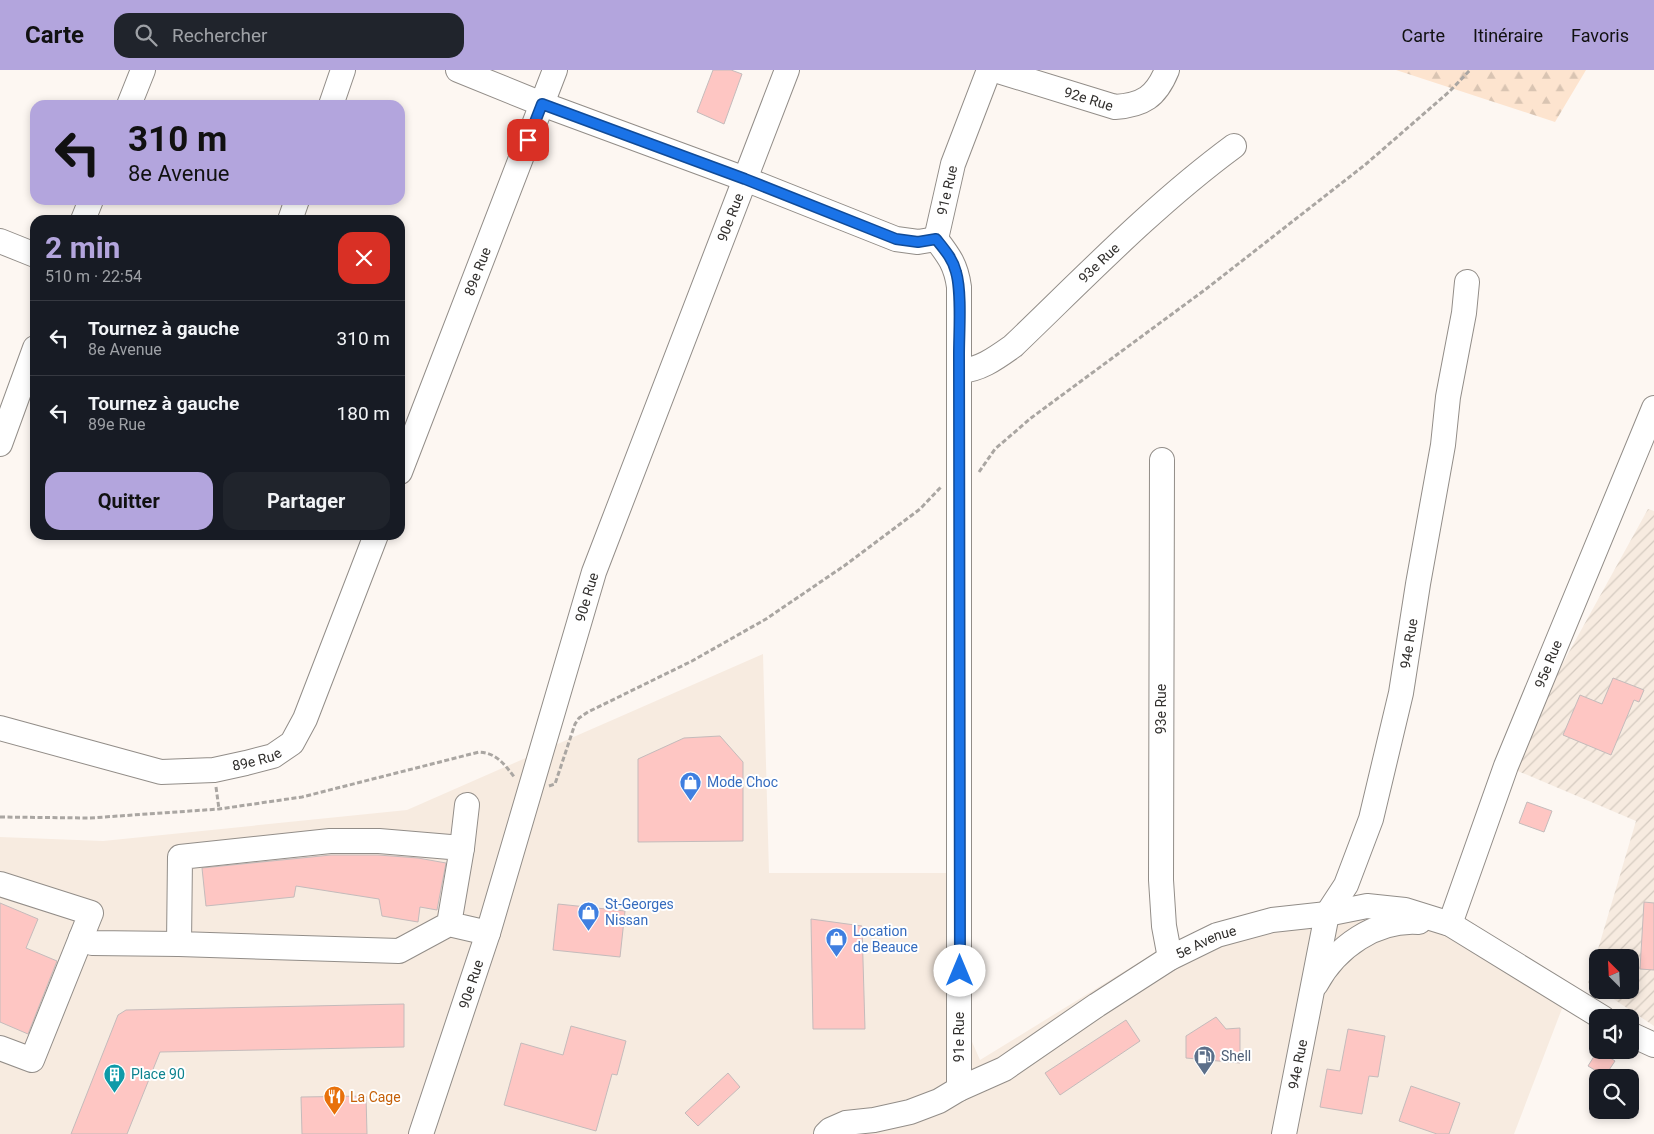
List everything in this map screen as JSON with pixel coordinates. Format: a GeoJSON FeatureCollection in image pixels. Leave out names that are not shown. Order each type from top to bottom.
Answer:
{"type":"FeatureCollection","features":[{"type":"Feature","properties":{"kind":"street"},"geometry":{"type":"LineString","coordinates":[[131,100],[143,70]]}},
{"type":"Feature","properties":{"kind":"street"},"geometry":{"type":"LineString","coordinates":[[333,100],[343,70]]}},
{"type":"Feature","properties":{"kind":"street"},"geometry":{"type":"LineString","coordinates":[[458,70],[542,104],[745,179],[896,239],[918,242],[936,239]]}},
{"type":"Feature","properties":{"kind":"street","name":"89e Rue"},"geometry":{"type":"LineString","coordinates":[[405,459],[555,70]]}},
{"type":"Feature","properties":{"kind":"street","name":"90e Rue"},"geometry":{"type":"LineString","coordinates":[[421,1134],[488,933],[594,572],[787,70]]}},
{"type":"Feature","properties":{"kind":"street","name":"91e Rue"},"geometry":{"type":"LineString","coordinates":[[959,1089],[960,371],[958,287],[957,272],[951,259],[936,239],[953,164],[989,70]]}},
{"type":"Feature","properties":{"kind":"street","name":"92e Rue"},"geometry":{"type":"LineString","coordinates":[[995,70],[1115,107],[1133,106],[1150,97],[1162,82],[1167,70]]}},
{"type":"Feature","properties":{"kind":"street","name":"93e Rue"},"geometry":{"type":"LineString","coordinates":[[960,371],[971,370],[991,361],[1012,346],[1161,204],[1234,146]]}},
{"type":"Feature","properties":{"kind":"street"},"geometry":{"type":"LineString","coordinates":[[0,241],[30,253]]}},
{"type":"Feature","properties":{"kind":"street","name":"94e Rue"},"geometry":{"type":"LineString","coordinates":[[1284,1134],[1310,993],[1327,914],[1346,885],[1371,819],[1401,694],[1418,584],[1443,445],[1448,398],[1464,313],[1467,282]]}},
{"type":"Feature","properties":{"kind":"street"},"geometry":{"type":"LineString","coordinates":[[0,444],[30,362]]}},
{"type":"Feature","properties":{"kind":"street","name":"95e Rue"},"geometry":{"type":"LineString","coordinates":[[1450,924],[1506,766],[1654,408]]}},
{"type":"Feature","properties":{"kind":"street","name":"93e Rue"},"geometry":{"type":"LineString","coordinates":[[1162,460],[1161,880],[1164,926],[1170,958]]}},
{"type":"Feature","properties":{"kind":"street","name":"89e Rue"},"geometry":{"type":"LineString","coordinates":[[0,728],[161,772],[214,770],[246,764],[273,756],[292,743],[305,719],[374,540]]}},
{"type":"Feature","properties":{"kind":"street"},"geometry":{"type":"LineString","coordinates":[[449,924],[467,805]]}},
{"type":"Feature","properties":{"kind":"street"},"geometry":{"type":"LineString","coordinates":[[178,944],[180,857],[330,841],[379,841],[462,848]]}},
{"type":"Feature","properties":{"kind":"street"},"geometry":{"type":"LineString","coordinates":[[0,884],[91,913],[32,1060],[0,1048]]}},
{"type":"Feature","properties":{"kind":"street","name":"5e Avenue"},"geometry":{"type":"LineString","coordinates":[[826,1134],[830,1130],[846,1123],[874,1120],[910,1112],[939,1101],[959,1089],[1004,1069],[1097,1005],[1170,958],[1216,935],[1272,920],[1327,914],[1367,906],[1405,910],[1450,924],[1589,1009]]}},
{"type":"Feature","properties":{"kind":"street","name":"94e Rue"},"geometry":{"type":"LineString","coordinates":[[1310,993],[1336,956],[1348,945],[1366,934],[1386,926],[1410,921],[1450,924]]}},
{"type":"Feature","properties":{"kind":"street"},"geometry":{"type":"LineString","coordinates":[[81,938],[92,944],[178,944],[399,951],[449,924],[488,933]]}},
{"type":"Feature","properties":{"kind":"street"},"geometry":{"type":"LineString","coordinates":[[1639,1038],[1654,1045]]}},
{"type":"Feature","properties":{"kind":"path"},"geometry":{"type":"LineString","coordinates":[[975,476],[984,467],[995,449],[1031,418],[1206,289],[1366,164],[1450,91],[1470,70]]}},
{"type":"Feature","properties":{"kind":"path"},"geometry":{"type":"LineString","coordinates":[[544,785],[553,786],[556,784],[575,724],[579,718],[692,661],[766,619],[844,566],[920,510],[938,489],[948,484]]}},
{"type":"Feature","properties":{"kind":"path"},"geometry":{"type":"LineString","coordinates":[[0,817],[90,818],[220,809],[302,798],[479,752],[490,754],[500,759],[518,781]]}},
{"type":"Feature","properties":{"kind":"shaded area"},"geometry":{"type":"Polygon","coordinates":[[[1648,509],[1654,511],[1654,1026],[1639,1016],[1639,1009],[1628,1009],[1614,999],[1639,999],[1639,949],[1598,949],[1636,821],[1506,766],[1648,509]]]}},
{"type":"Feature","properties":{"kind":"shaded area"},"geometry":{"type":"Polygon","coordinates":[[[763,654],[769,873],[958,873],[958,1010],[980,1060],[1159,950],[1413,905],[1571,985],[1514,1134],[0,1134],[0,837],[103,841],[407,810],[763,654]]]}},
{"type":"Feature","properties":{"kind":"green space"},"geometry":{"type":"Polygon","coordinates":[[[1396,70],[1586,70],[1555,122],[1396,70]]]}},
{"type":"Feature","properties":{"kind":"building"},"geometry":{"type":"Polygon","coordinates":[[[713,70],[731,70],[742,74],[724,124],[697,112],[713,70]]]}},
{"type":"Feature","properties":{"kind":"building"},"geometry":{"type":"Polygon","coordinates":[[[1613,678],[1644,690],[1639,702],[1634,700],[1611,755],[1563,735],[1580,695],[1602,704],[1613,678]]]}},
{"type":"Feature","properties":{"kind":"building","name":"Mode Choc"},"geometry":{"type":"Polygon","coordinates":[[[720,736],[743,762],[743,841],[638,842],[638,759],[684,738],[720,736]]]}},
{"type":"Feature","properties":{"kind":"building"},"geometry":{"type":"Polygon","coordinates":[[[1527,802],[1552,811],[1544,832],[1519,823],[1527,802]]]}},
{"type":"Feature","properties":{"kind":"building"},"geometry":{"type":"Polygon","coordinates":[[[331,855],[378,855],[418,858],[446,863],[437,910],[420,907],[418,922],[382,916],[379,899],[296,886],[294,897],[206,906],[202,868],[331,855]]]}},
{"type":"Feature","properties":{"kind":"building"},"geometry":{"type":"Polygon","coordinates":[[[1644,902],[1654,903],[1654,970],[1640,969],[1644,902]]]}},
{"type":"Feature","properties":{"kind":"building"},"geometry":{"type":"Polygon","coordinates":[[[0,903],[38,919],[26,948],[57,961],[28,1034],[0,1022],[0,903]]]}},
{"type":"Feature","properties":{"kind":"building","name":"St-Georges Nissan"},"geometry":{"type":"Polygon","coordinates":[[[558,904],[625,911],[620,957],[553,950],[558,904]]]}},
{"type":"Feature","properties":{"kind":"building","name":"Location de Beauce"},"geometry":{"type":"Polygon","coordinates":[[[811,919],[862,926],[865,1029],[813,1029],[811,919]]]}},
{"type":"Feature","properties":{"kind":"building","name":"Place 90"},"geometry":{"type":"Polygon","coordinates":[[[404,1004],[404,1047],[160,1052],[127,1134],[71,1134],[118,1015],[126,1010],[404,1004]]]}},
{"type":"Feature","properties":{"kind":"building"},"geometry":{"type":"Polygon","coordinates":[[[1216,1017],[1226,1029],[1240,1028],[1240,1063],[1186,1058],[1186,1036],[1216,1017]]]}},
{"type":"Feature","properties":{"kind":"building"},"geometry":{"type":"Polygon","coordinates":[[[1126,1020],[1140,1041],[1060,1095],[1045,1073],[1126,1020]]]}},
{"type":"Feature","properties":{"kind":"building"},"geometry":{"type":"Polygon","coordinates":[[[571,1026],[626,1041],[617,1075],[612,1074],[596,1131],[504,1105],[521,1043],[563,1055],[571,1026]]]}},
{"type":"Feature","properties":{"kind":"building"},"geometry":{"type":"Polygon","coordinates":[[[1348,1029],[1385,1036],[1378,1077],[1369,1076],[1362,1114],[1320,1107],[1327,1069],[1340,1071],[1348,1029]]]}},
{"type":"Feature","properties":{"kind":"building"},"geometry":{"type":"Polygon","coordinates":[[[1592,1059],[1612,1059],[1615,1061],[1610,1069],[1593,1069],[1588,1066],[1592,1059]]]}},
{"type":"Feature","properties":{"kind":"building"},"geometry":{"type":"Polygon","coordinates":[[[728,1073],[740,1087],[698,1126],[685,1113],[728,1073]]]}},
{"type":"Feature","properties":{"kind":"building"},"geometry":{"type":"Polygon","coordinates":[[[1411,1086],[1460,1103],[1449,1134],[1437,1134],[1399,1121],[1411,1086]]]}},
{"type":"Feature","properties":{"kind":"building","name":"La Cage"},"geometry":{"type":"Polygon","coordinates":[[[366,1096],[367,1134],[302,1134],[301,1097],[366,1096]]]}},
{"type":"Feature","properties":{"kind":"place","name":"Mode Choc"},"geometry":{"type":"Point","coordinates":[691,801]}},
{"type":"Feature","properties":{"kind":"place","name":"St-Georges Nissan"},"geometry":{"type":"Point","coordinates":[589,931]}},
{"type":"Feature","properties":{"kind":"place","name":"Location de Beauce"},"geometry":{"type":"Point","coordinates":[837,958]}},
{"type":"Feature","properties":{"kind":"place","name":"Shell"},"geometry":{"type":"Point","coordinates":[1205,1075]}},
{"type":"Feature","properties":{"kind":"place","name":"Place 90"},"geometry":{"type":"Point","coordinates":[115,1093]}},
{"type":"Feature","properties":{"kind":"place","name":"La Cage"},"geometry":{"type":"Point","coordinates":[334,1116]}},
{"type":"Feature","properties":{"kind":"route"},"geometry":{"type":"LineString","coordinates":[[528,140],[542,104],[745,179],[896,239],[918,242],[936,239],[951,259],[957,272],[959,354],[960,971]]}}]}
